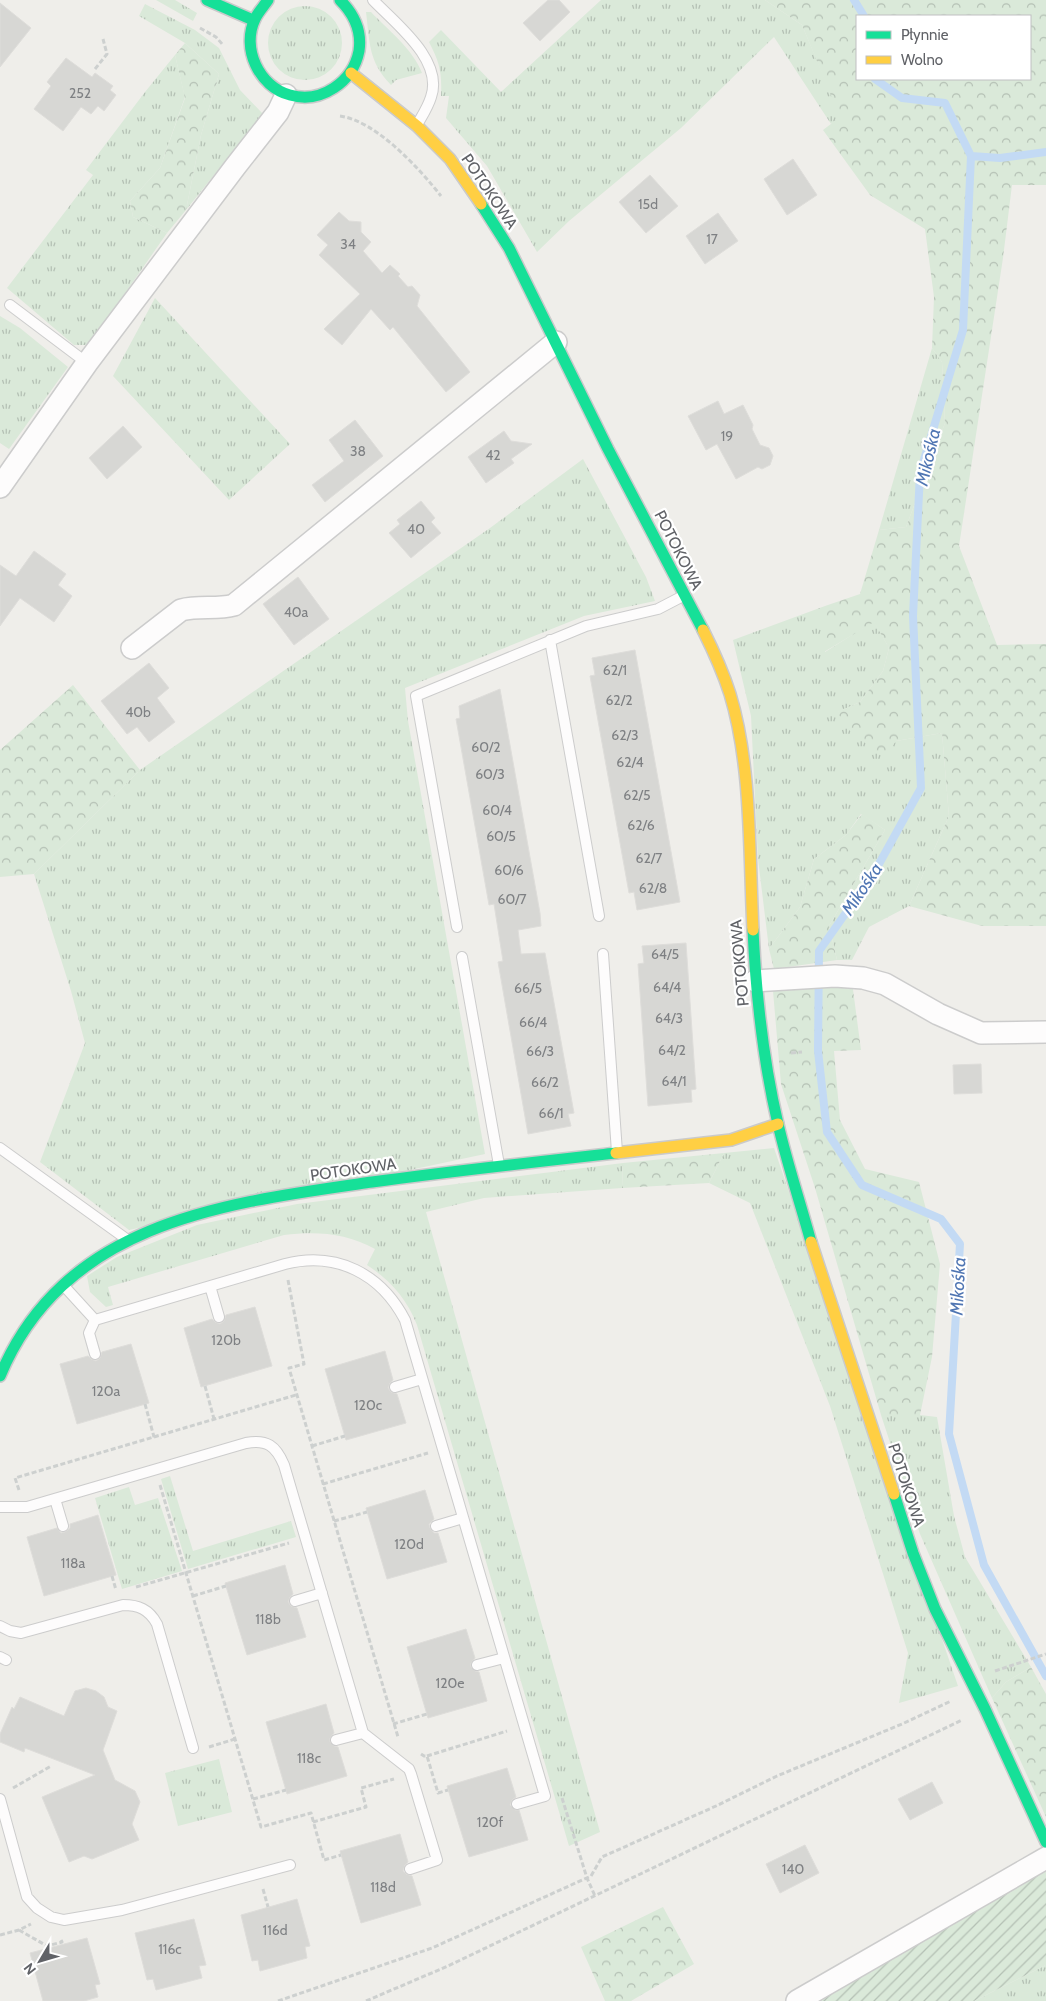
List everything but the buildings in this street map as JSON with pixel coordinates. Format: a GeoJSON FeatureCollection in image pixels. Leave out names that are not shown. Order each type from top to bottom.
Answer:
{"type":"FeatureCollection","features":[{"type":"Feature","properties":{"kind":"street"},"geometry":{"type":"LineString","coordinates":[[207,0],[253,20]]}},
{"type":"Feature","properties":{"kind":"street"},"geometry":{"type":"LineString","coordinates":[[268,0],[260,8],[253,20],[249,38],[250,56],[258,73],[270,86],[286,95],[304,98],[322,95],[338,87],[351,73],[358,54],[359,32],[355,19],[340,0]]}},
{"type":"Feature","properties":{"kind":"street","name":"POTOKOWA"},"geometry":{"type":"LineString","coordinates":[[351,73],[417,126],[450,159],[509,248],[711,646],[724,678],[740,735],[746,786],[755,981],[764,1054],[778,1124],[817,1263],[913,1553],[936,1609],[985,1708],[1046,1842]]}},
{"type":"Feature","properties":{"kind":"street"},"geometry":{"type":"LineString","coordinates":[[0,487],[88,363],[229,174],[278,112],[286,95]]}},
{"type":"Feature","properties":{"kind":"street"},"geometry":{"type":"LineString","coordinates":[[132,648],[181,610],[191,607],[223,608],[234,605],[556,342]]}},
{"type":"Feature","properties":{"kind":"street"},"geometry":{"type":"LineString","coordinates":[[755,981],[835,976],[862,978],[885,984],[947,1019],[980,1033],[1046,1032]]}},
{"type":"Feature","properties":{"kind":"street","name":"POTOKOWA"},"geometry":{"type":"LineString","coordinates":[[0,1376],[9,1351],[35,1312],[63,1285],[87,1266],[128,1240],[155,1228],[214,1209],[312,1191],[425,1174],[731,1140],[778,1124]]}},
{"type":"Feature","properties":{"kind":"street"},"geometry":{"type":"LineString","coordinates":[[797,2001],[1046,1858]]}},
{"type":"Feature","properties":{"kind":"lane"},"geometry":{"type":"LineString","coordinates":[[373,0],[424,54],[431,68],[433,87],[431,97],[417,126]]}},
{"type":"Feature","properties":{"kind":"lane"},"geometry":{"type":"LineString","coordinates":[[10,305],[88,363]]}},
{"type":"Feature","properties":{"kind":"lane"},"geometry":{"type":"LineString","coordinates":[[457,927],[416,696],[586,626],[658,609],[684,596]]}},
{"type":"Feature","properties":{"kind":"lane"},"geometry":{"type":"LineString","coordinates":[[550,640],[599,916]]}},
{"type":"Feature","properties":{"kind":"lane"},"geometry":{"type":"LineString","coordinates":[[603,954],[617,1153]]}},
{"type":"Feature","properties":{"kind":"lane"},"geometry":{"type":"LineString","coordinates":[[462,957],[499,1166]]}},
{"type":"Feature","properties":{"kind":"lane"},"geometry":{"type":"LineString","coordinates":[[0,1148],[128,1240]]}},
{"type":"Feature","properties":{"kind":"lane"},"geometry":{"type":"LineString","coordinates":[[95,1354],[89,1333],[95,1320],[285,1264],[316,1259],[348,1267],[376,1282],[396,1304],[405,1320],[545,1796],[518,1804]]}},
{"type":"Feature","properties":{"kind":"lane"},"geometry":{"type":"LineString","coordinates":[[63,1285],[95,1320]]}},
{"type":"Feature","properties":{"kind":"lane"},"geometry":{"type":"LineString","coordinates":[[210,1286],[219,1317]]}},
{"type":"Feature","properties":{"kind":"lane"},"geometry":{"type":"LineString","coordinates":[[395,1387],[422,1379]]}},
{"type":"Feature","properties":{"kind":"lane"},"geometry":{"type":"LineString","coordinates":[[0,1507],[24,1507],[55,1499],[246,1443],[263,1442],[274,1448],[282,1460],[363,1733],[409,1769],[411,1774],[437,1860],[410,1869]]}},
{"type":"Feature","properties":{"kind":"lane"},"geometry":{"type":"LineString","coordinates":[[55,1499],[63,1526]]}},
{"type":"Feature","properties":{"kind":"lane"},"geometry":{"type":"LineString","coordinates":[[436,1526],[463,1518]]}},
{"type":"Feature","properties":{"kind":"lane"},"geometry":{"type":"LineString","coordinates":[[295,1601],[322,1593]]}},
{"type":"Feature","properties":{"kind":"lane"},"geometry":{"type":"LineString","coordinates":[[0,1626],[10,1631],[21,1633],[123,1605],[135,1605],[146,1610],[157,1624],[193,1748]]}},
{"type":"Feature","properties":{"kind":"lane"},"geometry":{"type":"LineString","coordinates":[[477,1665],[504,1658]]}},
{"type":"Feature","properties":{"kind":"lane"},"geometry":{"type":"LineString","coordinates":[[336,1740],[363,1733]]}},
{"type":"Feature","properties":{"kind":"lane"},"geometry":{"type":"LineString","coordinates":[[0,1799],[27,1897],[37,1908],[46,1914],[64,1920],[122,1910],[290,1866]]}},
{"type":"Feature","properties":{"kind":"path"},"geometry":{"type":"LineString","coordinates":[[200,28],[216,37],[226,51]]}},
{"type":"Feature","properties":{"kind":"path"},"geometry":{"type":"LineString","coordinates":[[95,69],[107,54],[103,39]]}},
{"type":"Feature","properties":{"kind":"path"},"geometry":{"type":"LineString","coordinates":[[335,116],[354,119],[370,128],[400,152],[443,199]]}},
{"type":"Feature","properties":{"kind":"path"},"geometry":{"type":"LineString","coordinates":[[291,1292],[304,1364],[288,1368],[397,1737],[404,1742]]}},
{"type":"Feature","properties":{"kind":"path"},"geometry":{"type":"LineString","coordinates":[[205,1386],[214,1420]]}},
{"type":"Feature","properties":{"kind":"path"},"geometry":{"type":"LineString","coordinates":[[24,1507],[15,1478],[296,1395]]}},
{"type":"Feature","properties":{"kind":"path"},"geometry":{"type":"LineString","coordinates":[[145,1404],[154,1437]]}},
{"type":"Feature","properties":{"kind":"path"},"geometry":{"type":"LineString","coordinates":[[312,1446],[345,1436]]}},
{"type":"Feature","properties":{"kind":"path"},"geometry":{"type":"LineString","coordinates":[[323,1484],[424,1454]]}},
{"type":"Feature","properties":{"kind":"path"},"geometry":{"type":"LineString","coordinates":[[156,1469],[261,1826],[310,1813],[324,1860],[341,1855]]}},
{"type":"Feature","properties":{"kind":"path"},"geometry":{"type":"LineString","coordinates":[[334,1521],[367,1512]]}},
{"type":"Feature","properties":{"kind":"path"},"geometry":{"type":"LineString","coordinates":[[135,1588],[306,1538]]}},
{"type":"Feature","properties":{"kind":"path"},"geometry":{"type":"LineString","coordinates":[[112,1576],[117,1593]]}},
{"type":"Feature","properties":{"kind":"path"},"geometry":{"type":"LineString","coordinates":[[193,1596],[226,1586]]}},
{"type":"Feature","properties":{"kind":"path"},"geometry":{"type":"LineString","coordinates":[[1023,1661],[1046,1654]]}},
{"type":"Feature","properties":{"kind":"path"},"geometry":{"type":"LineString","coordinates":[[278,2001],[432,1948],[591,1876],[602,1857],[716,1806],[785,1772],[902,1724],[976,1689]]}},
{"type":"Feature","properties":{"kind":"path"},"geometry":{"type":"LineString","coordinates":[[366,2001],[448,1966],[985,1708]]}},
{"type":"Feature","properties":{"kind":"path"},"geometry":{"type":"LineString","coordinates":[[393,1724],[427,1714]]}},
{"type":"Feature","properties":{"kind":"path"},"geometry":{"type":"LineString","coordinates":[[417,1751],[427,1756],[508,1731]]}},
{"type":"Feature","properties":{"kind":"path"},"geometry":{"type":"LineString","coordinates":[[217,1744],[235,1739]]}},
{"type":"Feature","properties":{"kind":"path"},"geometry":{"type":"LineString","coordinates":[[427,1756],[438,1793],[448,1790]]}},
{"type":"Feature","properties":{"kind":"path"},"geometry":{"type":"LineString","coordinates":[[9,1790],[52,1766]]}},
{"type":"Feature","properties":{"kind":"path"},"geometry":{"type":"LineString","coordinates":[[313,1822],[366,1806],[361,1788],[382,1782]]}},
{"type":"Feature","properties":{"kind":"path"},"geometry":{"type":"LineString","coordinates":[[253,1799],[286,1790]]}},
{"type":"Feature","properties":{"kind":"path"},"geometry":{"type":"LineString","coordinates":[[545,1796],[563,1798],[587,1878],[595,1896]]}},
{"type":"Feature","properties":{"kind":"path"},"geometry":{"type":"LineString","coordinates":[[0,1935],[19,1930],[46,1914]]}},
{"type":"Feature","properties":{"kind":"path"},"geometry":{"type":"LineString","coordinates":[[19,1930],[47,1946],[62,1942]]}},
{"type":"Feature","properties":{"kind":"green space"},"geometry":{"type":"Polygon","coordinates":[[[156,0],[175,0],[197,13],[193,21],[156,0]]]}},
{"type":"Feature","properties":{"kind":"green space"},"geometry":{"type":"Polygon","coordinates":[[[601,0],[765,0],[802,25],[841,117],[831,124],[774,37],[681,128],[569,221],[537,252],[487,166],[446,118],[449,96],[441,96],[440,68],[429,42],[441,30],[501,92],[601,0]]]}},
{"type":"Feature","properties":{"kind":"green space"},"geometry":{"type":"Polygon","coordinates":[[[765,0],[1046,0],[1046,185],[1012,185],[1003,258],[959,546],[997,645],[1046,644],[1046,926],[982,926],[909,906],[949,816],[942,733],[896,741],[884,758],[849,730],[837,712],[860,702],[883,671],[889,648],[874,622],[824,652],[825,606],[860,594],[879,530],[906,527],[945,423],[942,362],[932,348],[934,297],[925,229],[870,195],[823,130],[840,117],[802,25],[765,0]]]}},
{"type":"Feature","properties":{"kind":"green space"},"geometry":{"type":"Polygon","coordinates":[[[145,4],[195,30],[219,48],[240,90],[263,114],[186,210],[201,135],[219,74],[185,43],[139,16],[145,4]]]}},
{"type":"Feature","properties":{"kind":"green space"},"geometry":{"type":"Polygon","coordinates":[[[305,6],[319,9],[331,17],[339,29],[342,43],[339,57],[331,69],[319,77],[305,80],[291,77],[279,69],[271,57],[268,43],[271,29],[279,17],[291,9],[305,6]]]}},
{"type":"Feature","properties":{"kind":"green space"},"geometry":{"type":"Polygon","coordinates":[[[366,12],[371,12],[399,40],[413,56],[422,73],[396,80],[391,85],[383,76],[374,60],[366,12]]]}},
{"type":"Feature","properties":{"kind":"green space"},"geometry":{"type":"Polygon","coordinates":[[[185,43],[219,74],[201,135],[186,210],[167,233],[133,217],[130,201],[160,168],[185,98],[175,55],[185,43]]]}},
{"type":"Feature","properties":{"kind":"green space"},"geometry":{"type":"Polygon","coordinates":[[[175,55],[185,97],[160,168],[130,201],[133,217],[167,233],[89,345],[74,345],[7,288],[93,175],[86,170],[175,55]]]}},
{"type":"Feature","properties":{"kind":"green space"},"geometry":{"type":"Polygon","coordinates":[[[155,298],[290,444],[229,500],[113,376],[155,298]]]}},
{"type":"Feature","properties":{"kind":"green space"},"geometry":{"type":"Polygon","coordinates":[[[0,316],[20,328],[68,367],[9,449],[0,443],[0,316]]]}},
{"type":"Feature","properties":{"kind":"green space"},"geometry":{"type":"Polygon","coordinates":[[[932,348],[942,362],[945,423],[906,527],[879,530],[932,348]]]}},
{"type":"Feature","properties":{"kind":"green space"},"geometry":{"type":"Polygon","coordinates":[[[583,459],[646,577],[655,601],[584,616],[405,688],[408,721],[485,1154],[129,1230],[40,1162],[85,1043],[71,991],[34,874],[140,770],[490,528],[583,459]]]}},
{"type":"Feature","properties":{"kind":"green space"},"geometry":{"type":"Polygon","coordinates":[[[825,606],[825,652],[874,621],[889,648],[883,671],[860,702],[838,712],[896,741],[942,733],[949,816],[909,906],[869,927],[852,960],[837,960],[829,926],[885,830],[861,814],[846,835],[814,859],[800,907],[769,949],[758,859],[751,716],[733,640],[825,606]]]}},
{"type":"Feature","properties":{"kind":"green space"},"geometry":{"type":"Polygon","coordinates":[[[73,685],[140,770],[34,874],[0,877],[0,750],[73,685]]]}},
{"type":"Feature","properties":{"kind":"green space"},"geometry":{"type":"Polygon","coordinates":[[[862,814],[885,830],[829,926],[837,960],[774,969],[769,949],[800,907],[814,859],[846,835],[862,814]]]}},
{"type":"Feature","properties":{"kind":"green space"},"geometry":{"type":"Polygon","coordinates":[[[852,982],[861,1050],[834,1051],[840,1120],[865,1169],[919,1182],[940,1264],[932,1357],[920,1415],[881,1415],[815,1188],[781,1084],[773,991],[852,982]]]}},
{"type":"Feature","properties":{"kind":"green space"},"geometry":{"type":"Polygon","coordinates":[[[774,1148],[958,1686],[899,1703],[908,1653],[830,1406],[750,1203],[709,1183],[724,1153],[774,1148]]]}},
{"type":"Feature","properties":{"kind":"green space"},"geometry":{"type":"Polygon","coordinates":[[[724,1153],[709,1183],[622,1188],[623,1163],[724,1153]]]}},
{"type":"Feature","properties":{"kind":"green space"},"geometry":{"type":"Polygon","coordinates":[[[623,1163],[622,1188],[484,1198],[426,1212],[600,1832],[569,1846],[417,1325],[397,1291],[367,1265],[375,1249],[342,1236],[331,1234],[284,1235],[108,1287],[113,1305],[106,1307],[90,1292],[87,1276],[117,1257],[197,1225],[297,1204],[623,1163]]]}},
{"type":"Feature","properties":{"kind":"green space"},"geometry":{"type":"Polygon","coordinates":[[[881,1415],[937,1417],[954,1516],[965,1557],[1031,1667],[1006,1682],[992,1698],[920,1534],[881,1415]]]}},
{"type":"Feature","properties":{"kind":"green space"},"geometry":{"type":"Polygon","coordinates":[[[170,1476],[193,1551],[291,1521],[296,1537],[188,1569],[161,1479],[170,1476]]]}},
{"type":"Feature","properties":{"kind":"green space"},"geometry":{"type":"Polygon","coordinates":[[[129,1487],[135,1505],[158,1498],[182,1571],[122,1589],[95,1498],[129,1487]]]}},
{"type":"Feature","properties":{"kind":"green space"},"geometry":{"type":"Polygon","coordinates":[[[1031,1667],[1046,1694],[1046,1817],[992,1698],[1006,1682],[1031,1667]]]}},
{"type":"Feature","properties":{"kind":"green space"},"geometry":{"type":"Polygon","coordinates":[[[219,1759],[232,1812],[178,1826],[165,1773],[219,1759]]]}},
{"type":"Feature","properties":{"kind":"green space"},"geometry":{"type":"Polygon","coordinates":[[[1046,1869],[1046,1965],[974,2001],[819,2001],[1046,1869]]]}},
{"type":"Feature","properties":{"kind":"green space"},"geometry":{"type":"Polygon","coordinates":[[[663,1907],[694,1964],[631,2001],[605,2001],[581,1947],[663,1907]]]}},
{"type":"Feature","properties":{"kind":"green space"},"geometry":{"type":"Polygon","coordinates":[[[1046,1965],[1046,2001],[974,2001],[1046,1965]]]}},
{"type":"Feature","properties":{"kind":"waterway","name":"Mikośka"},"geometry":{"type":"LineString","coordinates":[[854,0],[863,15]]}},
{"type":"Feature","properties":{"kind":"waterway","name":"Mikośka"},"geometry":{"type":"LineString","coordinates":[[876,80],[902,98],[945,103],[971,156],[963,330],[920,473],[913,616],[921,788],[874,873],[819,951],[818,1051],[827,1132],[862,1185],[941,1219],[960,1244],[949,1434],[984,1565],[1046,1676]]}},
{"type":"Feature","properties":{"kind":"waterway"},"geometry":{"type":"LineString","coordinates":[[971,156],[1000,158],[1046,152]]}},
{"type":"Feature","properties":{"kind":"traffic: fast"},"geometry":{"type":"LineString","coordinates":[[207,0],[253,20]]}},
{"type":"Feature","properties":{"kind":"traffic: fast"},"geometry":{"type":"LineString","coordinates":[[268,0],[256,16],[251,30],[252,54],[256,65],[269,84],[279,91],[302,97],[324,93],[334,88],[343,81],[356,62],[360,44],[358,30],[353,17],[340,0]]}},
{"type":"Feature","properties":{"kind":"traffic: fast"},"geometry":{"type":"LineString","coordinates":[[481,204],[509,248],[608,449],[703,630]]}},
{"type":"Feature","properties":{"kind":"traffic: fast"},"geometry":{"type":"LineString","coordinates":[[753,930],[758,1003],[768,1076],[789,1168],[811,1242]]}},
{"type":"Feature","properties":{"kind":"traffic: fast"},"geometry":{"type":"LineString","coordinates":[[0,1376],[29,1324],[65,1283],[108,1252],[155,1229],[207,1212],[261,1199],[433,1174],[616,1153]]}},
{"type":"Feature","properties":{"kind":"traffic: fast"},"geometry":{"type":"LineString","coordinates":[[894,1494],[913,1553],[935,1609],[985,1709],[1046,1842]]}},
{"type":"Feature","properties":{"kind":"traffic: slow"},"geometry":{"type":"LineString","coordinates":[[351,73],[417,126],[450,159],[481,204]]}},
{"type":"Feature","properties":{"kind":"traffic: slow"},"geometry":{"type":"LineString","coordinates":[[703,630],[718,661],[730,694],[742,751],[748,811],[753,930]]}},
{"type":"Feature","properties":{"kind":"traffic: slow"},"geometry":{"type":"LineString","coordinates":[[616,1153],[731,1140],[778,1124]]}},
{"type":"Feature","properties":{"kind":"traffic: slow"},"geometry":{"type":"LineString","coordinates":[[811,1242],[894,1494]]}}]}
